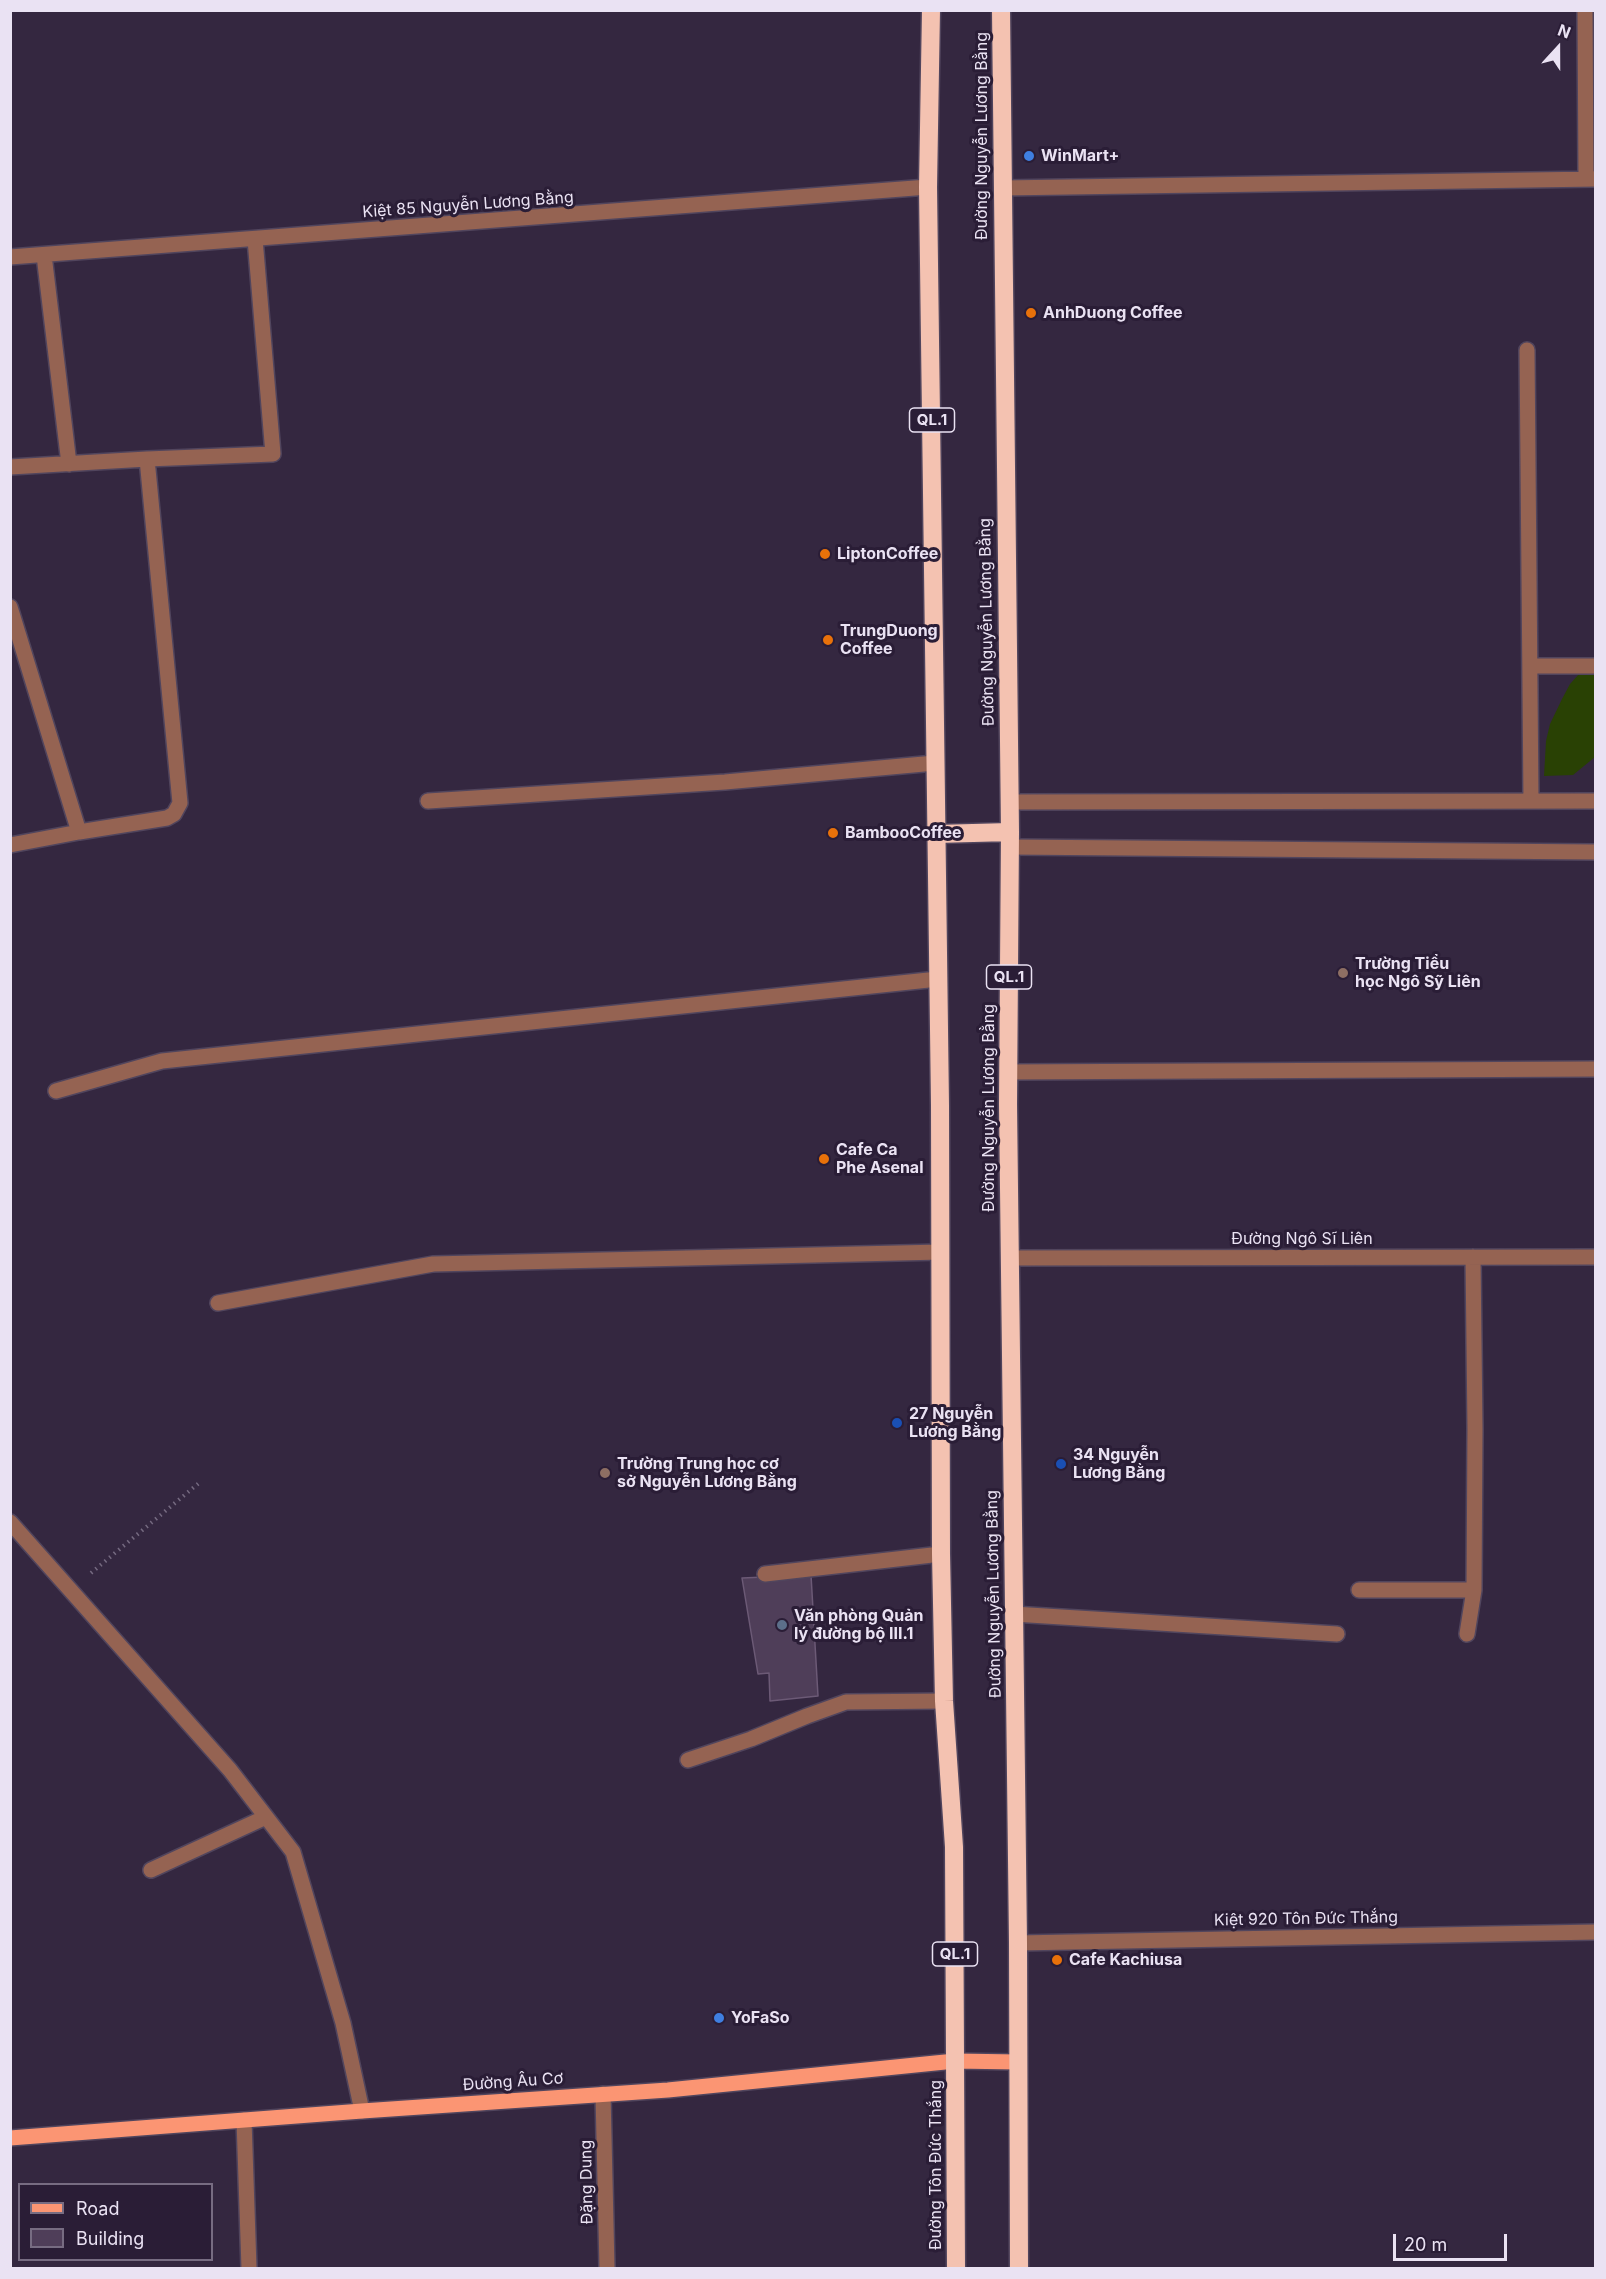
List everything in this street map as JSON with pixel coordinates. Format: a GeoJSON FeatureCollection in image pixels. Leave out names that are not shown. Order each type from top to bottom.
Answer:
{"type":"FeatureCollection","features":[{"type":"Feature","properties":{"kind":"highway","name":"QL.1"},"geometry":{"type":"LineString","coordinates":[[931,10],[928,187],[941,1252],[941,1554],[944,1701],[954,1847],[955,2061]]}},
{"type":"Feature","properties":{"kind":"highway","name":"Đường Nguyễn Lương Bằng"},"geometry":{"type":"LineString","coordinates":[[1001,10],[1010,839],[1008,1072],[1018,2062]]}},
{"type":"Feature","properties":{"kind":"highway"},"geometry":{"type":"LineString","coordinates":[[936,834],[1010,839]]}},
{"type":"Feature","properties":{"kind":"highway","name":"Đường Tôn Đức Thắng"},"geometry":{"type":"LineString","coordinates":[[955,2061],[956,2268]]}},
{"type":"Feature","properties":{"kind":"highway","name":"QL.1"},"geometry":{"type":"LineString","coordinates":[[1018,2062],[1019,2268]]}},
{"type":"Feature","properties":{"kind":"main road","name":"Đường Âu Cơ"},"geometry":{"type":"LineString","coordinates":[[10,2138],[362,2110],[668,2090],[955,2061],[1018,2062]]}},
{"type":"Feature","properties":{"kind":"street"},"geometry":{"type":"LineString","coordinates":[[1002,188],[1591,179],[1585,10]]}},
{"type":"Feature","properties":{"kind":"street","name":"Kiệt 85 Nguyễn Lương Bằng"},"geometry":{"type":"LineString","coordinates":[[10,257],[928,187]]}},
{"type":"Feature","properties":{"kind":"street"},"geometry":{"type":"LineString","coordinates":[[10,467],[273,454],[255,239]]}},
{"type":"Feature","properties":{"kind":"street"},"geometry":{"type":"LineString","coordinates":[[44,255],[69,464]]}},
{"type":"Feature","properties":{"kind":"street"},"geometry":{"type":"LineString","coordinates":[[1527,350],[1531,801]]}},
{"type":"Feature","properties":{"kind":"street"},"geometry":{"type":"LineString","coordinates":[[10,845],[166,818],[174,814],[180,803],[147,459]]}},
{"type":"Feature","properties":{"kind":"street"},"geometry":{"type":"LineString","coordinates":[[10,607],[79,832]]}},
{"type":"Feature","properties":{"kind":"street"},"geometry":{"type":"LineString","coordinates":[[1530,666],[1596,666]]}},
{"type":"Feature","properties":{"kind":"street"},"geometry":{"type":"LineString","coordinates":[[428,801],[725,782],[935,763]]}},
{"type":"Feature","properties":{"kind":"street"},"geometry":{"type":"LineString","coordinates":[[1009,802],[1596,801]]}},
{"type":"Feature","properties":{"kind":"street"},"geometry":{"type":"LineString","coordinates":[[1010,839],[1596,852]]}},
{"type":"Feature","properties":{"kind":"street"},"geometry":{"type":"LineString","coordinates":[[56,1091],[162,1061],[938,979]]}},
{"type":"Feature","properties":{"kind":"street"},"geometry":{"type":"LineString","coordinates":[[1008,1072],[1596,1069]]}},
{"type":"Feature","properties":{"kind":"street"},"geometry":{"type":"LineString","coordinates":[[218,1303],[433,1264],[941,1252]]}},
{"type":"Feature","properties":{"kind":"street"},"geometry":{"type":"LineString","coordinates":[[1467,1634],[1474,1590],[1476,1429],[1473,1257]]}},
{"type":"Feature","properties":{"kind":"street","name":"Đường Ngô Sĩ Liên"},"geometry":{"type":"LineString","coordinates":[[1010,1258],[1596,1257]]}},
{"type":"Feature","properties":{"kind":"street"},"geometry":{"type":"LineString","coordinates":[[10,1522],[230,1770],[293,1852],[343,2023],[362,2110]]}},
{"type":"Feature","properties":{"kind":"street"},"geometry":{"type":"LineString","coordinates":[[765,1574],[941,1554]]}},
{"type":"Feature","properties":{"kind":"street"},"geometry":{"type":"LineString","coordinates":[[1359,1590],[1474,1590]]}},
{"type":"Feature","properties":{"kind":"street"},"geometry":{"type":"LineString","coordinates":[[1013,1614],[1337,1634]]}},
{"type":"Feature","properties":{"kind":"street"},"geometry":{"type":"LineString","coordinates":[[688,1760],[751,1739],[846,1702],[944,1701]]}},
{"type":"Feature","properties":{"kind":"street"},"geometry":{"type":"LineString","coordinates":[[151,1870],[266,1817]]}},
{"type":"Feature","properties":{"kind":"street","name":"Kiệt 920 Tôn Đức Thắng"},"geometry":{"type":"LineString","coordinates":[[1018,1943],[1596,1932]]}},
{"type":"Feature","properties":{"kind":"street","name":"Đặng Dung"},"geometry":{"type":"LineString","coordinates":[[603,2094],[607,2268]]}},
{"type":"Feature","properties":{"kind":"street"},"geometry":{"type":"LineString","coordinates":[[244,2120],[249,2268]]}},
{"type":"Feature","properties":{"kind":"path"},"geometry":{"type":"LineString","coordinates":[[70,1590],[199,1483]]}},
{"type":"Feature","properties":{"kind":"green space"},"geometry":{"type":"Polygon","coordinates":[[[1595,670],[1595,757],[1573,775],[1544,776],[1546,741],[1550,724],[1562,699],[1570,684],[1579,674],[1595,670]]]}},
{"type":"Feature","properties":{"kind":"building","name":"Văn phòng Quản lý đường bộ III.1"},"geometry":{"type":"Polygon","coordinates":[[[811,1575],[818,1696],[770,1701],[769,1673],[758,1674],[742,1578],[811,1575]]]}},
{"type":"Feature","properties":{"kind":"place","name":"WinMart+"},"geometry":{"type":"Point","coordinates":[1029,156]}},
{"type":"Feature","properties":{"kind":"place","name":"AnhDuong Coffee"},"geometry":{"type":"Point","coordinates":[1031,313]}},
{"type":"Feature","properties":{"kind":"place","name":"LiptonCoffee"},"geometry":{"type":"Point","coordinates":[825,554]}},
{"type":"Feature","properties":{"kind":"place","name":"TrungDuong Coffee"},"geometry":{"type":"Point","coordinates":[828,640]}},
{"type":"Feature","properties":{"kind":"place","name":"BambooCoffee"},"geometry":{"type":"Point","coordinates":[833,833]}},
{"type":"Feature","properties":{"kind":"place","name":"Trường Tiểu học Ngô Sỹ Liên"},"geometry":{"type":"Point","coordinates":[1343,973]}},
{"type":"Feature","properties":{"kind":"place","name":"Cafe Ca Phe Asenal"},"geometry":{"type":"Point","coordinates":[824,1159]}},
{"type":"Feature","properties":{"kind":"place","name":"27 Nguyễn Lương Bằng"},"geometry":{"type":"Point","coordinates":[897,1423]}},
{"type":"Feature","properties":{"kind":"place","name":"34 Nguyễn Lương Bằng"},"geometry":{"type":"Point","coordinates":[1061,1464]}},
{"type":"Feature","properties":{"kind":"place","name":"Trường Trung học cơ sở Nguyễn Lương Bằng"},"geometry":{"type":"Point","coordinates":[605,1473]}},
{"type":"Feature","properties":{"kind":"place","name":"Văn phòng Quản lý đường bộ III.1"},"geometry":{"type":"Point","coordinates":[782,1625]}},
{"type":"Feature","properties":{"kind":"place","name":"Cafe Kachiusa"},"geometry":{"type":"Point","coordinates":[1057,1960]}},
{"type":"Feature","properties":{"kind":"place","name":"YoFaSo"},"geometry":{"type":"Point","coordinates":[719,2018]}}]}
